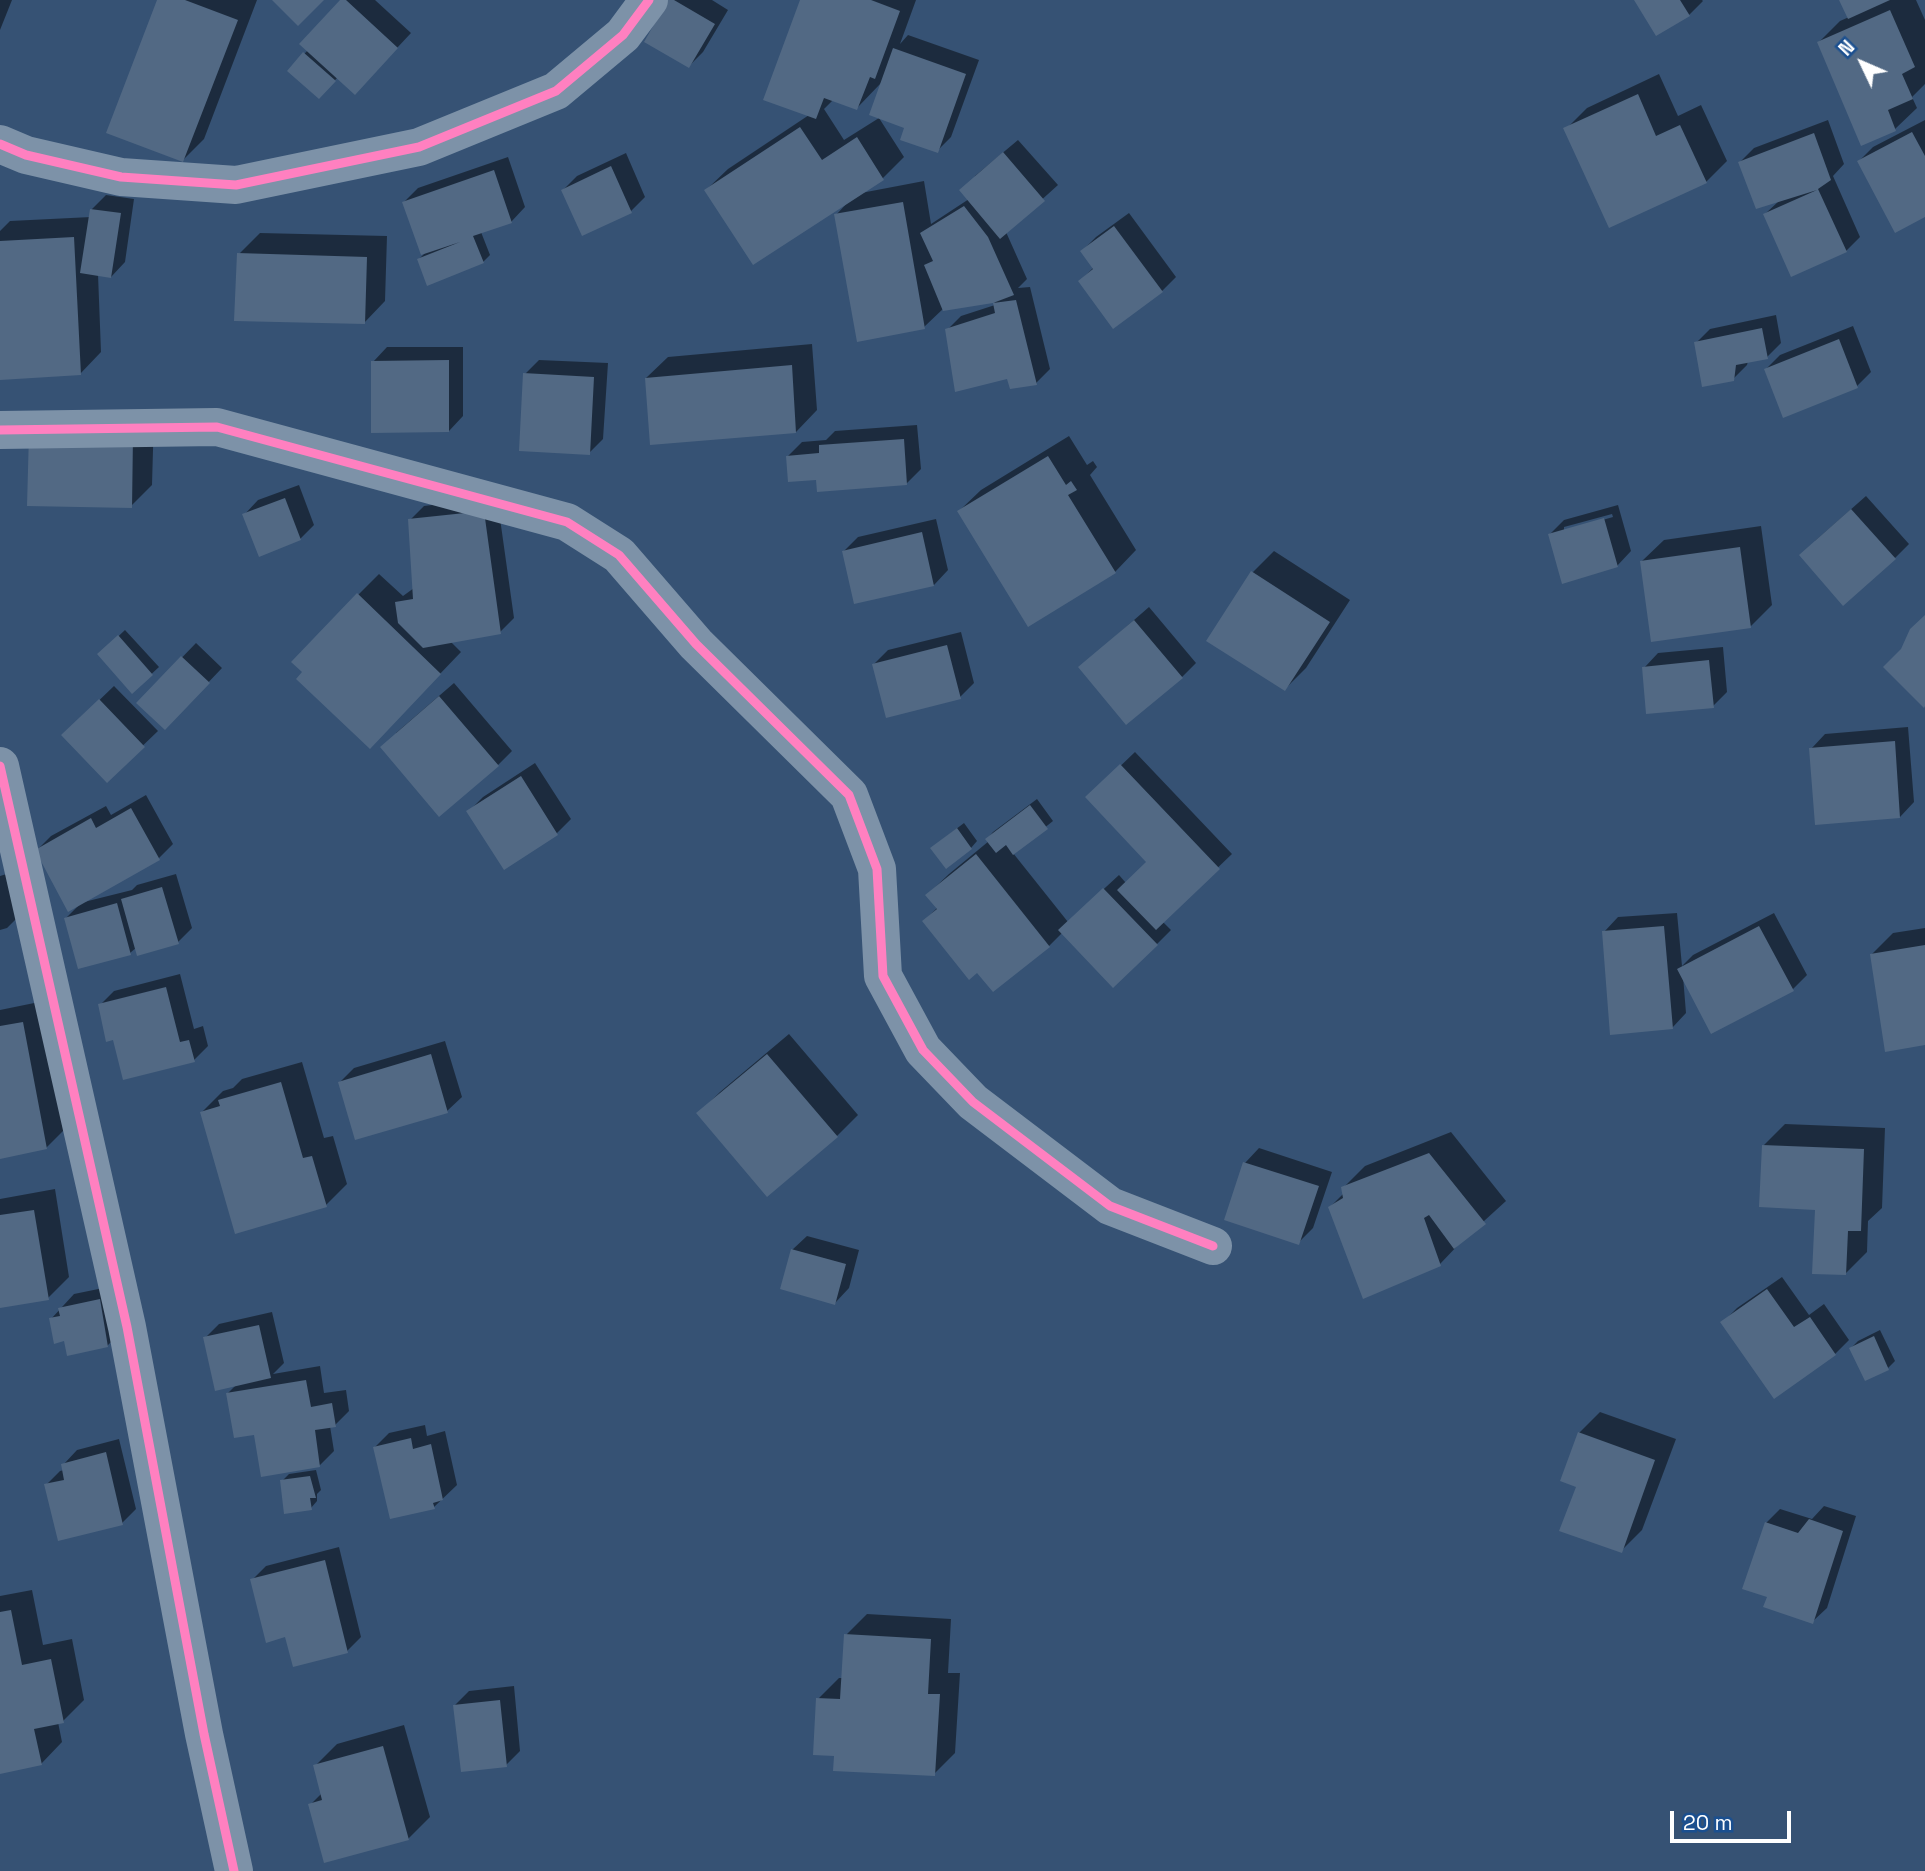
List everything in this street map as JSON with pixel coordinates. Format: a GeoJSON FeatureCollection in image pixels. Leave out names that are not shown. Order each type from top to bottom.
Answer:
{"type":"FeatureCollection","features":[{"type":"Feature","properties":{"kind":"street"},"geometry":{"type":"LineString","coordinates":[[0,144],[26,155],[121,177],[236,185],[419,147],[556,90],[623,34],[649,0]]}},
{"type":"Feature","properties":{"kind":"street"},"geometry":{"type":"LineString","coordinates":[[0,430],[217,427],[567,522],[619,555],[696,644],[849,795],[877,869],[883,976],[923,1050],[973,1102],[1110,1206],[1213,1246]]}},
{"type":"Feature","properties":{"kind":"street"},"geometry":{"type":"LineString","coordinates":[[0,766],[127,1327],[234,1871]]}},
{"type":"Feature","properties":{"kind":"building"},"geometry":{"type":"Polygon","coordinates":[[[157,0],[185,0],[238,20],[183,162],[106,133],[157,0]]]}},
{"type":"Feature","properties":{"kind":"building"},"geometry":{"type":"Polygon","coordinates":[[[272,0],[324,0],[298,26],[272,0]]]}},
{"type":"Feature","properties":{"kind":"building"},"geometry":{"type":"Polygon","coordinates":[[[340,0],[346,0],[398,48],[355,95],[299,44],[340,0]]]}},
{"type":"Feature","properties":{"kind":"building"},"geometry":{"type":"Polygon","coordinates":[[[668,0],[674,0],[715,24],[689,68],[644,42],[668,0]]]}},
{"type":"Feature","properties":{"kind":"building"},"geometry":{"type":"Polygon","coordinates":[[[800,0],[871,0],[900,11],[875,79],[870,77],[857,110],[824,98],[816,119],[763,100],[800,0]]]}},
{"type":"Feature","properties":{"kind":"building"},"geometry":{"type":"Polygon","coordinates":[[[1634,0],[1680,0],[1690,16],[1656,36],[1634,0]]]}},
{"type":"Feature","properties":{"kind":"building"},"geometry":{"type":"Polygon","coordinates":[[[1839,0],[1890,0],[1848,19],[1839,0]]]}},
{"type":"Feature","properties":{"kind":"building"},"geometry":{"type":"Polygon","coordinates":[[[1890,10],[1915,67],[1902,74],[1913,99],[1888,110],[1896,131],[1861,146],[1817,42],[1890,10]]]}},
{"type":"Feature","properties":{"kind":"building"},"geometry":{"type":"Polygon","coordinates":[[[893,48],[966,74],[938,153],[900,140],[904,128],[869,115],[893,48]]]}},
{"type":"Feature","properties":{"kind":"building"},"geometry":{"type":"Polygon","coordinates":[[[303,52],[336,81],[319,99],[287,71],[303,52]]]}},
{"type":"Feature","properties":{"kind":"building"},"geometry":{"type":"Polygon","coordinates":[[[1638,94],[1656,136],[1680,125],[1707,183],[1609,228],[1563,128],[1638,94]]]}},
{"type":"Feature","properties":{"kind":"building"},"geometry":{"type":"Polygon","coordinates":[[[800,127],[822,160],[857,137],[884,180],[753,265],[704,190],[800,127]]]}},
{"type":"Feature","properties":{"kind":"building"},"geometry":{"type":"Polygon","coordinates":[[[1912,132],[1925,156],[1925,217],[1895,233],[1857,161],[1912,132]]]}},
{"type":"Feature","properties":{"kind":"building"},"geometry":{"type":"Polygon","coordinates":[[[1814,133],[1831,180],[1818,189],[1847,252],[1791,277],[1763,214],[1817,190],[1756,209],[1738,162],[1814,133]]]}},
{"type":"Feature","properties":{"kind":"building"},"geometry":{"type":"Polygon","coordinates":[[[1003,152],[1045,201],[1000,239],[959,190],[1003,152]]]}},
{"type":"Feature","properties":{"kind":"building"},"geometry":{"type":"Polygon","coordinates":[[[611,166],[632,213],[582,236],[561,190],[611,166]]]}},
{"type":"Feature","properties":{"kind":"building"},"geometry":{"type":"Polygon","coordinates":[[[494,170],[512,223],[473,236],[484,263],[427,286],[417,259],[460,242],[421,255],[402,202],[494,170]]]}},
{"type":"Feature","properties":{"kind":"building"},"geometry":{"type":"Polygon","coordinates":[[[903,202],[925,329],[857,342],[834,214],[903,202]]]}},
{"type":"Feature","properties":{"kind":"building"},"geometry":{"type":"Polygon","coordinates":[[[964,206],[988,237],[1014,295],[993,303],[943,311],[924,265],[933,261],[920,233],[964,206]]]}},
{"type":"Feature","properties":{"kind":"building"},"geometry":{"type":"Polygon","coordinates":[[[90,209],[121,213],[111,278],[80,273],[90,209]]]}},
{"type":"Feature","properties":{"kind":"building"},"geometry":{"type":"Polygon","coordinates":[[[1114,226],[1163,292],[1113,329],[1078,281],[1093,269],[1080,251],[1114,226]]]}},
{"type":"Feature","properties":{"kind":"building"},"geometry":{"type":"Polygon","coordinates":[[[74,237],[81,375],[0,380],[0,241],[74,237]]]}},
{"type":"Feature","properties":{"kind":"building"},"geometry":{"type":"Polygon","coordinates":[[[237,253],[367,257],[365,324],[234,321],[237,253]]]}},
{"type":"Feature","properties":{"kind":"building"},"geometry":{"type":"Polygon","coordinates":[[[1016,300],[1037,385],[1010,389],[1007,379],[955,392],[945,329],[995,313],[993,303],[1016,300]]]}},
{"type":"Feature","properties":{"kind":"building"},"geometry":{"type":"Polygon","coordinates":[[[1762,328],[1768,359],[1736,365],[1734,381],[1702,387],[1694,342],[1762,328]]]}},
{"type":"Feature","properties":{"kind":"building"},"geometry":{"type":"Polygon","coordinates":[[[1839,339],[1858,388],[1783,418],[1764,369],[1839,339]]]}},
{"type":"Feature","properties":{"kind":"building"},"geometry":{"type":"Polygon","coordinates":[[[449,360],[449,432],[371,433],[371,361],[449,360]]]}},
{"type":"Feature","properties":{"kind":"building"},"geometry":{"type":"Polygon","coordinates":[[[792,365],[796,433],[650,445],[645,378],[792,365]]]}},
{"type":"Feature","properties":{"kind":"building"},"geometry":{"type":"Polygon","coordinates":[[[523,373],[594,377],[590,455],[519,451],[523,373]]]}},
{"type":"Feature","properties":{"kind":"building"},"geometry":{"type":"Polygon","coordinates":[[[29,433],[133,435],[132,508],[27,506],[29,433]]]}},
{"type":"Feature","properties":{"kind":"building"},"geometry":{"type":"Polygon","coordinates":[[[904,439],[907,485],[817,492],[816,480],[788,482],[786,456],[819,453],[819,445],[904,439]]]}},
{"type":"Feature","properties":{"kind":"building"},"geometry":{"type":"Polygon","coordinates":[[[1048,456],[1066,485],[1071,481],[1077,490],[1068,495],[1116,573],[1028,627],[957,511],[1048,456]]]}},
{"type":"Feature","properties":{"kind":"building"},"geometry":{"type":"Polygon","coordinates":[[[285,498],[301,540],[259,557],[242,514],[285,498]]]}},
{"type":"Feature","properties":{"kind":"building"},"geometry":{"type":"Polygon","coordinates":[[[1851,509],[1896,559],[1843,606],[1799,555],[1851,509]]]}},
{"type":"Feature","properties":{"kind":"building"},"geometry":{"type":"Polygon","coordinates":[[[484,511],[501,634],[423,648],[398,623],[395,602],[413,599],[408,519],[484,511]]]}},
{"type":"Feature","properties":{"kind":"building"},"geometry":{"type":"Polygon","coordinates":[[[1604,518],[1618,567],[1562,584],[1548,534],[1604,518]]]}},
{"type":"Feature","properties":{"kind":"building"},"geometry":{"type":"Polygon","coordinates":[[[922,532],[934,586],[854,604],[842,551],[922,532]]]}},
{"type":"Feature","properties":{"kind":"building"},"geometry":{"type":"Polygon","coordinates":[[[1740,547],[1751,628],[1651,642],[1640,561],[1740,547]]]}},
{"type":"Feature","properties":{"kind":"building"},"geometry":{"type":"Polygon","coordinates":[[[1251,571],[1330,622],[1285,691],[1206,641],[1251,571]]]}},
{"type":"Feature","properties":{"kind":"building"},"geometry":{"type":"Polygon","coordinates":[[[357,593],[441,674],[370,749],[296,679],[302,672],[291,662],[357,593]]]}},
{"type":"Feature","properties":{"kind":"building"},"geometry":{"type":"Polygon","coordinates":[[[1925,615],[1924,708],[1883,667],[1901,649],[1910,629],[1925,615]]]}},
{"type":"Feature","properties":{"kind":"building"},"geometry":{"type":"Polygon","coordinates":[[[1134,620],[1183,678],[1126,725],[1078,667],[1134,620]]]}},
{"type":"Feature","properties":{"kind":"building"},"geometry":{"type":"Polygon","coordinates":[[[118,635],[153,675],[132,694],[97,654],[118,635]]]}},
{"type":"Feature","properties":{"kind":"building"},"geometry":{"type":"Polygon","coordinates":[[[947,645],[961,699],[886,718],[872,664],[947,645]]]}},
{"type":"Feature","properties":{"kind":"building"},"geometry":{"type":"Polygon","coordinates":[[[181,656],[210,683],[165,730],[136,703],[181,656]]]}},
{"type":"Feature","properties":{"kind":"building"},"geometry":{"type":"Polygon","coordinates":[[[1709,660],[1714,708],[1646,714],[1642,667],[1709,660]]]}},
{"type":"Feature","properties":{"kind":"building"},"geometry":{"type":"Polygon","coordinates":[[[439,696],[499,766],[439,817],[380,747],[439,696]]]}},
{"type":"Feature","properties":{"kind":"building"},"geometry":{"type":"Polygon","coordinates":[[[99,699],[145,747],[107,783],[61,735],[99,699]]]}},
{"type":"Feature","properties":{"kind":"building"},"geometry":{"type":"Polygon","coordinates":[[[1895,741],[1900,818],[1815,825],[1809,748],[1895,741]]]}},
{"type":"Feature","properties":{"kind":"building"},"geometry":{"type":"Polygon","coordinates":[[[1120,764],[1220,869],[1156,930],[1117,890],[1146,862],[1085,797],[1120,764]]]}},
{"type":"Feature","properties":{"kind":"building"},"geometry":{"type":"Polygon","coordinates":[[[521,776],[558,835],[504,870],[466,811],[521,776]]]}},
{"type":"Feature","properties":{"kind":"building"},"geometry":{"type":"Polygon","coordinates":[[[1030,805],[1048,829],[1013,855],[1006,845],[996,853],[985,839],[1030,805]]]}},
{"type":"Feature","properties":{"kind":"building"},"geometry":{"type":"Polygon","coordinates":[[[131,808],[160,860],[68,912],[35,850],[91,818],[96,828],[131,808]]]}},
{"type":"Feature","properties":{"kind":"building"},"geometry":{"type":"Polygon","coordinates":[[[957,828],[972,849],[946,869],[930,848],[957,828]]]}},
{"type":"Feature","properties":{"kind":"building"},"geometry":{"type":"Polygon","coordinates":[[[976,854],[1050,947],[993,992],[977,973],[969,980],[922,921],[937,909],[925,895],[976,854]]]}},
{"type":"Feature","properties":{"kind":"building"},"geometry":{"type":"Polygon","coordinates":[[[162,887],[179,944],[137,956],[121,899],[162,887]]]}},
{"type":"Feature","properties":{"kind":"building"},"geometry":{"type":"Polygon","coordinates":[[[1103,888],[1158,945],[1113,988],[1058,930],[1103,888]]]}},
{"type":"Feature","properties":{"kind":"building"},"geometry":{"type":"Polygon","coordinates":[[[117,903],[131,955],[78,969],[64,918],[117,903]]]}},
{"type":"Feature","properties":{"kind":"building"},"geometry":{"type":"Polygon","coordinates":[[[1664,926],[1673,1029],[1610,1035],[1602,931],[1664,926]]]}},
{"type":"Feature","properties":{"kind":"building"},"geometry":{"type":"Polygon","coordinates":[[[1759,926],[1794,991],[1711,1034],[1677,969],[1759,926]]]}},
{"type":"Feature","properties":{"kind":"building"},"geometry":{"type":"Polygon","coordinates":[[[1925,945],[1925,1045],[1885,1052],[1870,954],[1925,945]]]}},
{"type":"Feature","properties":{"kind":"building"},"geometry":{"type":"Polygon","coordinates":[[[166,987],[180,1042],[189,1040],[195,1062],[123,1080],[113,1040],[106,1042],[98,1004],[166,987]]]}},
{"type":"Feature","properties":{"kind":"building"},"geometry":{"type":"Polygon","coordinates":[[[23,1022],[47,1149],[0,1159],[0,1026],[23,1022]]]}},
{"type":"Feature","properties":{"kind":"building"},"geometry":{"type":"Polygon","coordinates":[[[431,1054],[448,1113],[355,1140],[338,1082],[431,1054]]]}},
{"type":"Feature","properties":{"kind":"building"},"geometry":{"type":"Polygon","coordinates":[[[767,1054],[838,1137],[767,1197],[696,1113],[767,1054]]]}},
{"type":"Feature","properties":{"kind":"building"},"geometry":{"type":"Polygon","coordinates":[[[281,1082],[303,1158],[312,1156],[327,1207],[235,1234],[200,1112],[220,1106],[218,1100],[281,1082]]]}},
{"type":"Feature","properties":{"kind":"building"},"geometry":{"type":"Polygon","coordinates":[[[1762,1145],[1864,1149],[1861,1231],[1848,1231],[1846,1275],[1812,1274],[1815,1210],[1759,1207],[1762,1145]]]}},
{"type":"Feature","properties":{"kind":"building"},"geometry":{"type":"Polygon","coordinates":[[[1429,1153],[1486,1224],[1454,1249],[1429,1215],[1424,1218],[1441,1266],[1363,1299],[1328,1207],[1343,1198],[1341,1187],[1429,1153]]]}},
{"type":"Feature","properties":{"kind":"building"},"geometry":{"type":"Polygon","coordinates":[[[1243,1162],[1319,1186],[1299,1245],[1224,1220],[1243,1162]]]}},
{"type":"Feature","properties":{"kind":"building"},"geometry":{"type":"Polygon","coordinates":[[[34,1210],[49,1300],[0,1308],[0,1215],[34,1210]]]}},
{"type":"Feature","properties":{"kind":"building"},"geometry":{"type":"Polygon","coordinates":[[[791,1249],[846,1264],[835,1305],[780,1289],[791,1249]]]}},
{"type":"Feature","properties":{"kind":"building"},"geometry":{"type":"Polygon","coordinates":[[[1767,1289],[1794,1327],[1810,1317],[1836,1355],[1774,1399],[1720,1322],[1767,1289]]]}},
{"type":"Feature","properties":{"kind":"building"},"geometry":{"type":"Polygon","coordinates":[[[100,1299],[108,1347],[67,1356],[64,1341],[54,1344],[49,1318],[60,1316],[58,1308],[100,1299]]]}},
{"type":"Feature","properties":{"kind":"building"},"geometry":{"type":"Polygon","coordinates":[[[259,1325],[271,1378],[215,1391],[203,1337],[259,1325]]]}},
{"type":"Feature","properties":{"kind":"building"},"geometry":{"type":"Polygon","coordinates":[[[1874,1336],[1889,1370],[1865,1381],[1849,1348],[1874,1336]]]}},
{"type":"Feature","properties":{"kind":"building"},"geometry":{"type":"Polygon","coordinates":[[[306,1380],[311,1407],[332,1403],[336,1427],[315,1430],[320,1467],[261,1477],[254,1435],[234,1438],[226,1393],[306,1380]]]}},
{"type":"Feature","properties":{"kind":"building"},"geometry":{"type":"Polygon","coordinates":[[[1578,1432],[1655,1460],[1622,1553],[1559,1531],[1576,1487],[1560,1481],[1578,1432]]]}},
{"type":"Feature","properties":{"kind":"building"},"geometry":{"type":"Polygon","coordinates":[[[411,1438],[413,1449],[431,1444],[443,1500],[433,1503],[435,1509],[390,1519],[373,1447],[411,1438]]]}},
{"type":"Feature","properties":{"kind":"building"},"geometry":{"type":"Polygon","coordinates":[[[106,1452],[123,1525],[58,1541],[44,1484],[64,1480],[61,1464],[106,1452]]]}},
{"type":"Feature","properties":{"kind":"building"},"geometry":{"type":"Polygon","coordinates":[[[310,1476],[316,1498],[310,1498],[312,1510],[284,1514],[280,1480],[310,1476]]]}},
{"type":"Feature","properties":{"kind":"building"},"geometry":{"type":"Polygon","coordinates":[[[1809,1519],[1843,1531],[1813,1624],[1763,1607],[1767,1597],[1742,1589],[1765,1522],[1798,1533],[1809,1519]]]}},
{"type":"Feature","properties":{"kind":"building"},"geometry":{"type":"Polygon","coordinates":[[[325,1560],[348,1653],[293,1667],[285,1637],[266,1643],[250,1579],[325,1560]]]}},
{"type":"Feature","properties":{"kind":"building"},"geometry":{"type":"Polygon","coordinates":[[[11,1610],[22,1665],[51,1659],[64,1723],[34,1729],[42,1765],[0,1774],[0,1612],[11,1610]]]}},
{"type":"Feature","properties":{"kind":"building"},"geometry":{"type":"Polygon","coordinates":[[[844,1634],[931,1639],[928,1694],[940,1694],[935,1776],[833,1771],[834,1756],[813,1755],[816,1698],[840,1699],[844,1634]]]}},
{"type":"Feature","properties":{"kind":"building"},"geometry":{"type":"Polygon","coordinates":[[[500,1700],[507,1767],[461,1772],[453,1705],[500,1700]]]}},
{"type":"Feature","properties":{"kind":"building"},"geometry":{"type":"Polygon","coordinates":[[[383,1746],[409,1840],[324,1863],[308,1804],[322,1800],[313,1765],[383,1746]]]}},
{"type":"Feature","properties":{"kind":"cycle path"},"geometry":{"type":"LineString","coordinates":[[0,144],[26,155],[121,177],[236,185],[419,147],[556,91],[623,35],[649,0]]}},
{"type":"Feature","properties":{"kind":"cycle path"},"geometry":{"type":"LineString","coordinates":[[0,430],[217,427],[567,522],[619,555],[696,644],[849,795],[877,869],[883,976],[923,1050],[973,1102],[1110,1206],[1213,1246]]}},
{"type":"Feature","properties":{"kind":"cycle path"},"geometry":{"type":"LineString","coordinates":[[0,766],[127,1327],[204,1734],[234,1871]]}}]}
